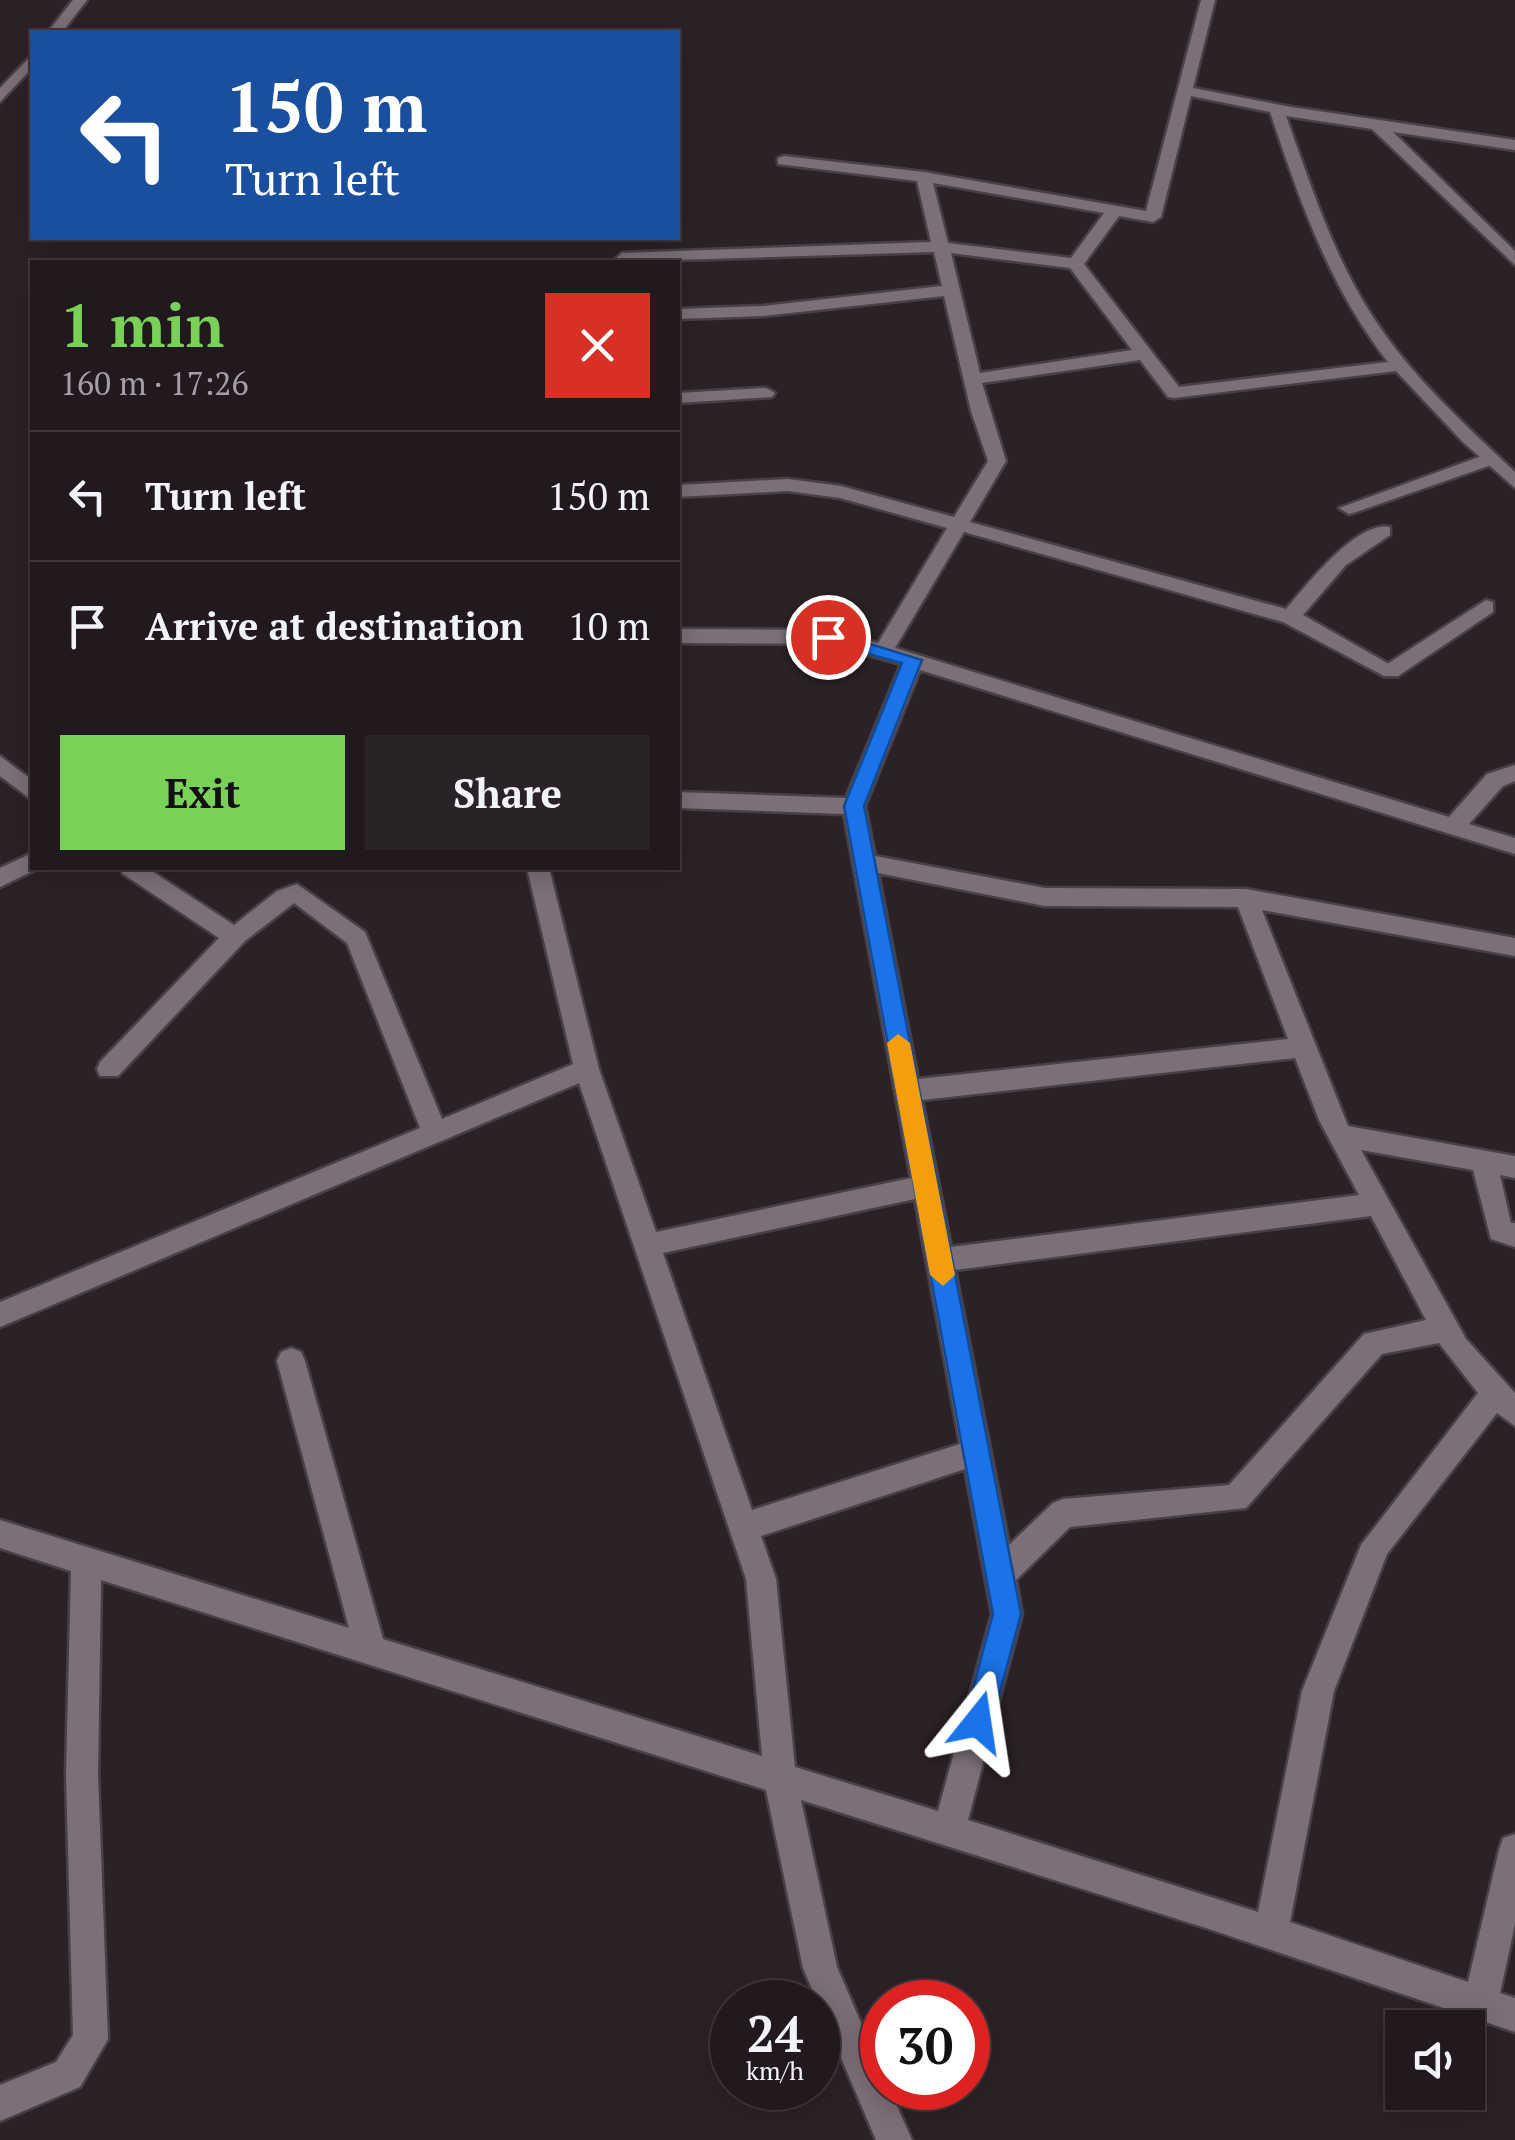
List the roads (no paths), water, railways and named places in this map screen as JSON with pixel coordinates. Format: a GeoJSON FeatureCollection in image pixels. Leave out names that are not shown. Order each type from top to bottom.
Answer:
{"type":"FeatureCollection","features":[{"type":"Feature","properties":{"kind":"street"},"geometry":{"type":"LineString","coordinates":[[58,30],[80,0]]}},
{"type":"Feature","properties":{"kind":"street"},"geometry":{"type":"LineString","coordinates":[[784,161],[924,176],[1153,217],[1208,0]]}},
{"type":"Feature","properties":{"kind":"street"},"geometry":{"type":"LineString","coordinates":[[0,96],[30,61]]}},
{"type":"Feature","properties":{"kind":"street"},"geometry":{"type":"LineString","coordinates":[[1183,90],[1276,110],[1515,145]]}},
{"type":"Feature","properties":{"kind":"street"},"geometry":{"type":"LineString","coordinates":[[1276,110],[1312,210],[1348,291],[1402,364],[1515,482]]}},
{"type":"Feature","properties":{"kind":"street"},"geometry":{"type":"LineString","coordinates":[[1376,124],[1515,260]]}},
{"type":"Feature","properties":{"kind":"street"},"geometry":{"type":"LineString","coordinates":[[883,651],[997,461],[972,379],[924,176]]}},
{"type":"Feature","properties":{"kind":"street"},"geometry":{"type":"LineString","coordinates":[[1075,264],[1115,210]]}},
{"type":"Feature","properties":{"kind":"street"},"geometry":{"type":"LineString","coordinates":[[621,260],[941,247],[1075,264],[1174,392],[1402,364]]}},
{"type":"Feature","properties":{"kind":"street"},"geometry":{"type":"LineString","coordinates":[[680,314],[763,312],[951,290]]}},
{"type":"Feature","properties":{"kind":"street"},"geometry":{"type":"LineString","coordinates":[[972,379],[1144,354]]}},
{"type":"Feature","properties":{"kind":"street"},"geometry":{"type":"LineString","coordinates":[[680,398],[766,393]]}},
{"type":"Feature","properties":{"kind":"street"},"geometry":{"type":"LineString","coordinates":[[1349,508],[1490,458]]}},
{"type":"Feature","properties":{"kind":"street"},"geometry":{"type":"LineString","coordinates":[[680,491],[788,484],[841,492],[1290,617],[1392,671],[1486,607]]}},
{"type":"Feature","properties":{"kind":"street"},"geometry":{"type":"LineString","coordinates":[[1290,617],[1340,561],[1383,531]]}},
{"type":"Feature","properties":{"kind":"street"},"geometry":{"type":"LineString","coordinates":[[680,636],[828,637],[1515,846]]}},
{"type":"Feature","properties":{"kind":"street"},"geometry":{"type":"LineString","coordinates":[[912,660],[854,806],[1007,1614],[949,1831]]}},
{"type":"Feature","properties":{"kind":"street"},"geometry":{"type":"LineString","coordinates":[[0,764],[30,790]]}},
{"type":"Feature","properties":{"kind":"street"},"geometry":{"type":"LineString","coordinates":[[1453,827],[1495,780],[1515,772]]}},
{"type":"Feature","properties":{"kind":"street"},"geometry":{"type":"LineString","coordinates":[[680,800],[854,806]]}},
{"type":"Feature","properties":{"kind":"street"},"geometry":{"type":"LineString","coordinates":[[0,878],[30,862]]}},
{"type":"Feature","properties":{"kind":"street"},"geometry":{"type":"LineString","coordinates":[[864,862],[1045,897],[1246,898],[1515,947]]}},
{"type":"Feature","properties":{"kind":"street"},"geometry":{"type":"LineString","coordinates":[[134,870],[222,930],[237,935]]}},
{"type":"Feature","properties":{"kind":"street"},"geometry":{"type":"LineString","coordinates":[[538,870],[587,1069],[761,1580],[780,1778],[820,1968],[894,2140]]}},
{"type":"Feature","properties":{"kind":"street"},"geometry":{"type":"LineString","coordinates":[[109,1068],[237,935],[297,893],[356,938],[435,1133]]}},
{"type":"Feature","properties":{"kind":"street"},"geometry":{"type":"LineString","coordinates":[[1246,898],[1340,1135],[1456,1348],[1505,1402],[1376,1545],[1318,1692],[1271,1933]]}},
{"type":"Feature","properties":{"kind":"street"},"geometry":{"type":"LineString","coordinates":[[908,1091],[1304,1047]]}},
{"type":"Feature","properties":{"kind":"street"},"geometry":{"type":"LineString","coordinates":[[0,1315],[587,1069]]}},
{"type":"Feature","properties":{"kind":"street"},"geometry":{"type":"LineString","coordinates":[[1340,1135],[1515,1166]]}},
{"type":"Feature","properties":{"kind":"street"},"geometry":{"type":"LineString","coordinates":[[1484,1162],[1500,1231],[1515,1235]]}},
{"type":"Feature","properties":{"kind":"street"},"geometry":{"type":"LineString","coordinates":[[647,1244],[926,1186]]}},
{"type":"Feature","properties":{"kind":"street"},"geometry":{"type":"LineString","coordinates":[[940,1260],[1377,1204]]}},
{"type":"Feature","properties":{"kind":"street"},"geometry":{"type":"LineString","coordinates":[[1000,1576],[1063,1512],[1236,1498],[1374,1343],[1445,1329]]}},
{"type":"Feature","properties":{"kind":"street"},"geometry":{"type":"LineString","coordinates":[[291,1361],[371,1651]]}},
{"type":"Feature","properties":{"kind":"street"},"geometry":{"type":"LineString","coordinates":[[744,1526],[976,1452]]}},
{"type":"Feature","properties":{"kind":"street"},"geometry":{"type":"LineString","coordinates":[[0,1534],[1271,1933],[1515,2016]]}},
{"type":"Feature","properties":{"kind":"street"},"geometry":{"type":"LineString","coordinates":[[0,2103],[68,2075],[91,2039],[82,1775],[86,1559]]}},
{"type":"Feature","properties":{"kind":"street"},"geometry":{"type":"LineString","coordinates":[[1480,2004],[1515,1850]]}}]}
